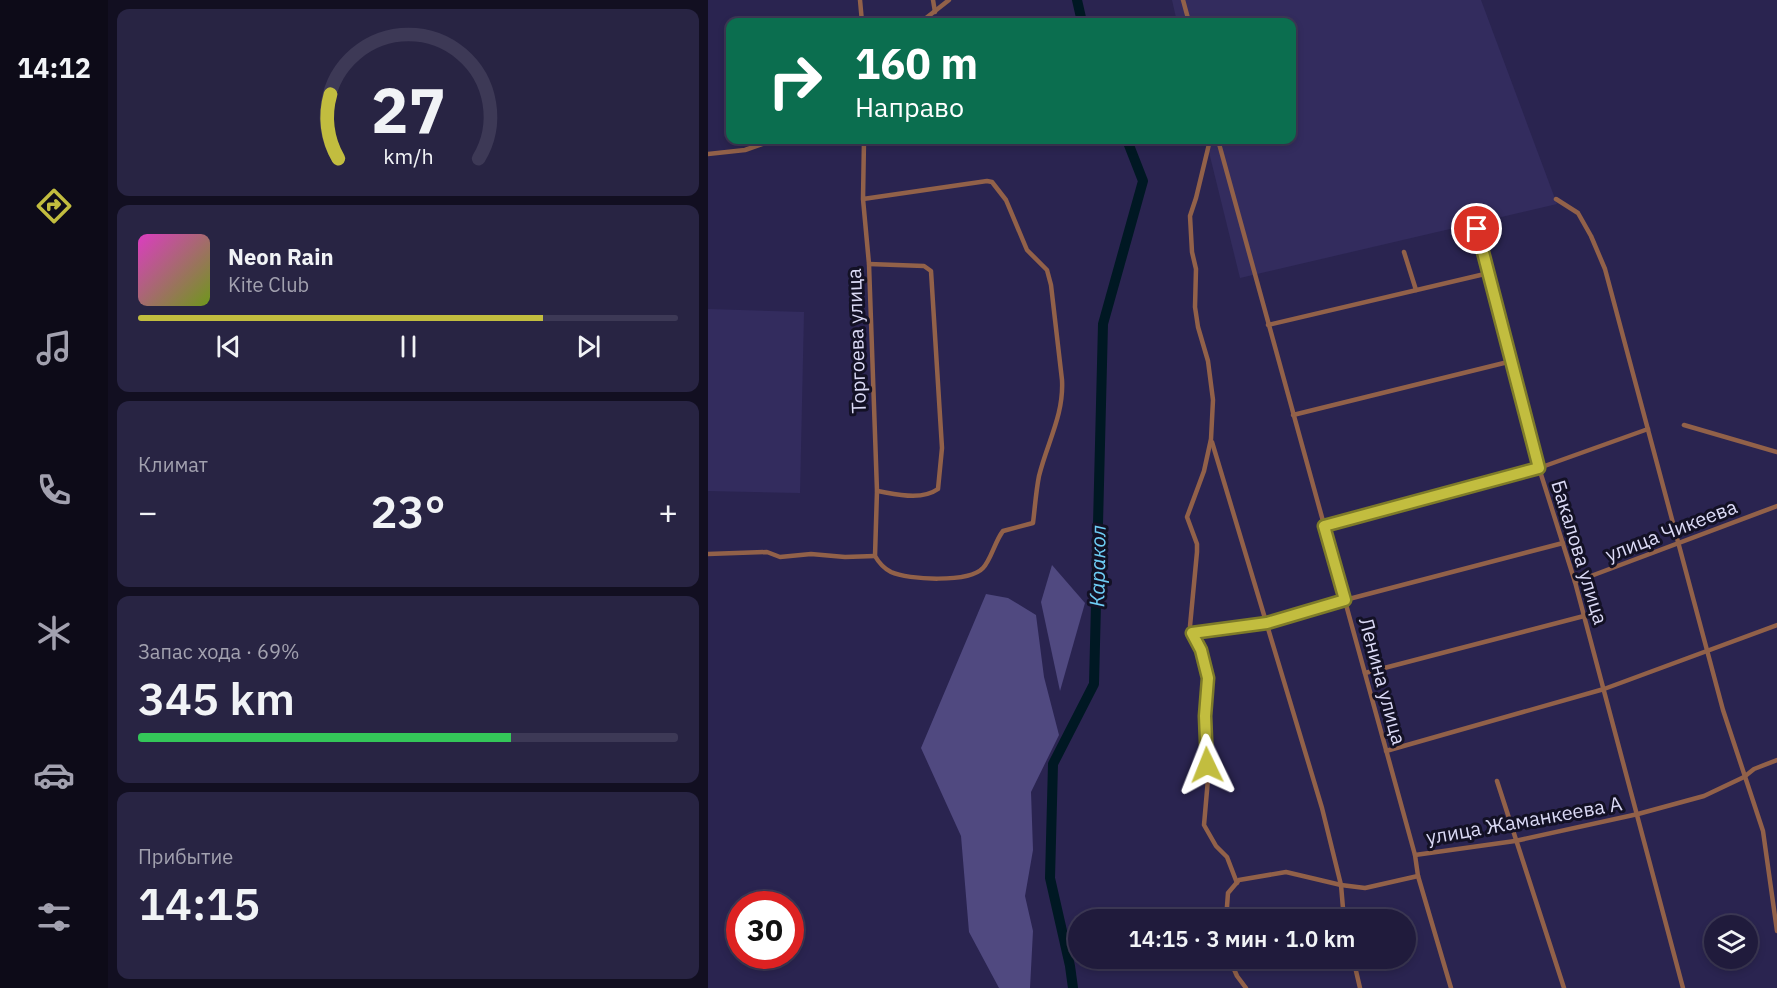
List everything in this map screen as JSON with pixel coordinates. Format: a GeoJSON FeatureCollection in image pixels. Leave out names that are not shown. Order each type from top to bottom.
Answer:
{"type":"FeatureCollection","features":[{"type":"Feature","properties":{"kind":"street"},"geometry":{"type":"LineString","coordinates":[[860,0],[862,18]]}},
{"type":"Feature","properties":{"kind":"street"},"geometry":{"type":"LineString","coordinates":[[933,0],[935,12]]}},
{"type":"Feature","properties":{"kind":"street"},"geometry":{"type":"LineString","coordinates":[[927,18],[948,0]]}},
{"type":"Feature","properties":{"kind":"street"},"geometry":{"type":"LineString","coordinates":[[1183,0],[1188,18]]}},
{"type":"Feature","properties":{"kind":"street"},"geometry":{"type":"LineString","coordinates":[[708,154],[745,150],[762,144]]}},
{"type":"Feature","properties":{"kind":"street","name":"Торгоева улица"},"geometry":{"type":"LineString","coordinates":[[864,144],[863,199],[869,264],[877,491],[875,556]]}},
{"type":"Feature","properties":{"kind":"street"},"geometry":{"type":"LineString","coordinates":[[1209,144],[1190,216],[1190,236],[1196,269],[1195,295],[1198,327],[1212,382],[1211,439],[1204,471],[1187,517],[1197,544],[1191,613],[1192,633],[1201,650],[1208,678],[1205,716],[1208,779],[1204,825],[1216,846],[1227,857],[1237,883]]}},
{"type":"Feature","properties":{"kind":"street","name":"Ленина улица"},"geometry":{"type":"LineString","coordinates":[[1219,144],[1415,855],[1418,876],[1451,988]]}},
{"type":"Feature","properties":{"kind":"street"},"geometry":{"type":"LineString","coordinates":[[708,554],[767,552],[780,557],[811,554],[845,557],[875,556],[879,564],[891,572],[908,577],[938,579],[969,574],[983,568],[1003,531],[1033,522],[1039,475],[1059,415],[1062,394],[1051,285],[1047,270],[1027,250],[1006,200],[992,182],[863,199]]}},
{"type":"Feature","properties":{"kind":"street"},"geometry":{"type":"LineString","coordinates":[[1556,199],[1578,213],[1605,269],[1723,710],[1763,831],[1777,931]]}},
{"type":"Feature","properties":{"kind":"street","name":"Бакалова улица"},"geometry":{"type":"LineString","coordinates":[[1477,229],[1539,468],[1575,582],[1683,988]]}},
{"type":"Feature","properties":{"kind":"street"},"geometry":{"type":"LineString","coordinates":[[1404,252],[1416,290]]}},
{"type":"Feature","properties":{"kind":"street"},"geometry":{"type":"LineString","coordinates":[[869,264],[924,266],[931,271],[942,448],[938,489],[933,493],[925,495],[877,491]]}},
{"type":"Feature","properties":{"kind":"street"},"geometry":{"type":"LineString","coordinates":[[1268,325],[1489,273]]}},
{"type":"Feature","properties":{"kind":"street"},"geometry":{"type":"LineString","coordinates":[[1293,415],[1512,361]]}},
{"type":"Feature","properties":{"kind":"street"},"geometry":{"type":"LineString","coordinates":[[1684,425],[1777,452]]}},
{"type":"Feature","properties":{"kind":"street"},"geometry":{"type":"LineString","coordinates":[[1324,526],[1539,468],[1648,429]]}},
{"type":"Feature","properties":{"kind":"street"},"geometry":{"type":"LineString","coordinates":[[1211,439],[1322,808],[1341,885],[1343,909]]}},
{"type":"Feature","properties":{"kind":"street","name":"улица Чикеева"},"geometry":{"type":"LineString","coordinates":[[1575,582],[1777,506]]}},
{"type":"Feature","properties":{"kind":"street"},"geometry":{"type":"LineString","coordinates":[[1192,633],[1267,623],[1345,600],[1563,543]]}},
{"type":"Feature","properties":{"kind":"street"},"geometry":{"type":"LineString","coordinates":[[1365,673],[1584,616]]}},
{"type":"Feature","properties":{"kind":"street"},"geometry":{"type":"LineString","coordinates":[[1386,751],[1604,689],[1777,625]]}},
{"type":"Feature","properties":{"kind":"street","name":"улица Жаманкеева А"},"geometry":{"type":"LineString","coordinates":[[1415,855],[1515,841],[1638,814],[1704,796],[1744,777],[1754,769],[1777,760]]}},
{"type":"Feature","properties":{"kind":"street"},"geometry":{"type":"LineString","coordinates":[[1497,782],[1564,988]]}},
{"type":"Feature","properties":{"kind":"street"},"geometry":{"type":"LineString","coordinates":[[1227,909],[1228,893],[1239,880],[1286,872],[1341,885],[1365,888],[1418,876]]}},
{"type":"Feature","properties":{"kind":"street"},"geometry":{"type":"LineString","coordinates":[[1234,969],[1246,988]]}},
{"type":"Feature","properties":{"kind":"street"},"geometry":{"type":"LineString","coordinates":[[1356,969],[1360,988]]}},
{"type":"Feature","properties":{"kind":"shaded area"},"geometry":{"type":"Polygon","coordinates":[[[1172,0],[1481,0],[1557,204],[1240,278],[1207,144],[1296,144],[1296,18],[1176,18],[1172,0]]]}},
{"type":"Feature","properties":{"kind":"shaded area"},"geometry":{"type":"Polygon","coordinates":[[[708,309],[804,312],[800,493],[708,491],[708,309]]]}},
{"type":"Feature","properties":{"kind":"shaded area"},"geometry":{"type":"Polygon","coordinates":[[[1052,565],[1085,603],[1060,691],[1041,602],[1052,565]]]}},
{"type":"Feature","properties":{"kind":"shaded area"},"geometry":{"type":"Polygon","coordinates":[[[986,594],[1008,598],[1036,615],[1044,677],[1059,735],[1031,792],[1033,850],[1025,896],[1033,931],[1030,988],[999,988],[969,932],[961,836],[921,748],[986,594]]]}},
{"type":"Feature","properties":{"kind":"waterway","name":"Каракол"},"geometry":{"type":"LineString","coordinates":[[1077,0],[1081,18]]}},
{"type":"Feature","properties":{"kind":"waterway","name":"Каракол"},"geometry":{"type":"LineString","coordinates":[[1073,988],[1050,878],[1053,764],[1094,684],[1103,324],[1143,181],[1129,144]]}},
{"type":"Feature","properties":{"kind":"route"},"geometry":{"type":"LineString","coordinates":[[1207,765],[1205,716],[1208,678],[1201,650],[1192,633],[1267,623],[1345,600],[1324,526],[1539,468],[1477,229]]}}]}
